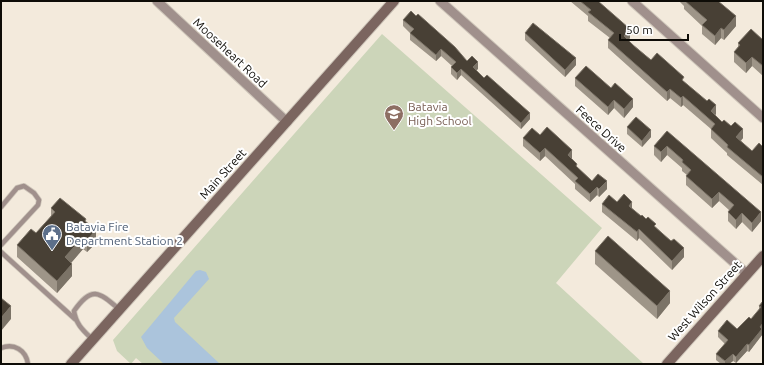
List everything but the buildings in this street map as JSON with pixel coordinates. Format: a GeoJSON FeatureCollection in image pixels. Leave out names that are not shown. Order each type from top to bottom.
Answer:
{"type":"FeatureCollection","features":[{"type":"Feature","properties":{"kind":"main road","name":"Main Street"},"geometry":{"type":"LineString","coordinates":[[72,364],[394,1]]}},
{"type":"Feature","properties":{"kind":"main road","name":"West Wilson Street"},"geometry":{"type":"LineString","coordinates":[[667,364],[763,256]]}},
{"type":"Feature","properties":{"kind":"street","name":"Mooseheart Road"},"geometry":{"type":"LineString","coordinates":[[157,1],[287,122]]}},
{"type":"Feature","properties":{"kind":"street","name":"Feece Drive"},"geometry":{"type":"LineString","coordinates":[[440,1],[747,274]]}},
{"type":"Feature","properties":{"kind":"street"},"geometry":{"type":"LineString","coordinates":[[632,1],[763,118]]}},
{"type":"Feature","properties":{"kind":"lane"},"geometry":{"type":"LineString","coordinates":[[1,207],[17,188],[24,186],[34,192],[39,200],[38,205],[1,245]]}},
{"type":"Feature","properties":{"kind":"lane"},"geometry":{"type":"LineString","coordinates":[[1,252],[75,319],[80,327],[93,340]]}},
{"type":"Feature","properties":{"kind":"lane"},"geometry":{"type":"LineString","coordinates":[[75,319],[74,312],[80,304],[87,296],[94,294],[102,295],[120,310]]}},
{"type":"Feature","properties":{"kind":"lane"},"geometry":{"type":"LineString","coordinates":[[1,348],[7,346],[21,349],[26,355],[28,364]]}},
{"type":"Feature","properties":{"kind":"green space","name":"Batavia High School"},"geometry":{"type":"Polygon","coordinates":[[[382,34],[602,228],[556,283],[644,364],[143,364],[136,358],[131,364],[117,351],[113,340],[382,34]]]}},
{"type":"Feature","properties":{"kind":"water"},"geometry":{"type":"Polygon","coordinates":[[[200,270],[206,272],[209,279],[174,318],[175,322],[220,364],[164,364],[147,348],[141,337],[196,271],[200,270]]]}},
{"type":"Feature","properties":{"kind":"place","name":"Batavia High School"},"geometry":{"type":"Point","coordinates":[394,131]}},
{"type":"Feature","properties":{"kind":"place","name":"Batavia Fire Department Station 2"},"geometry":{"type":"Point","coordinates":[52,251]}}]}
